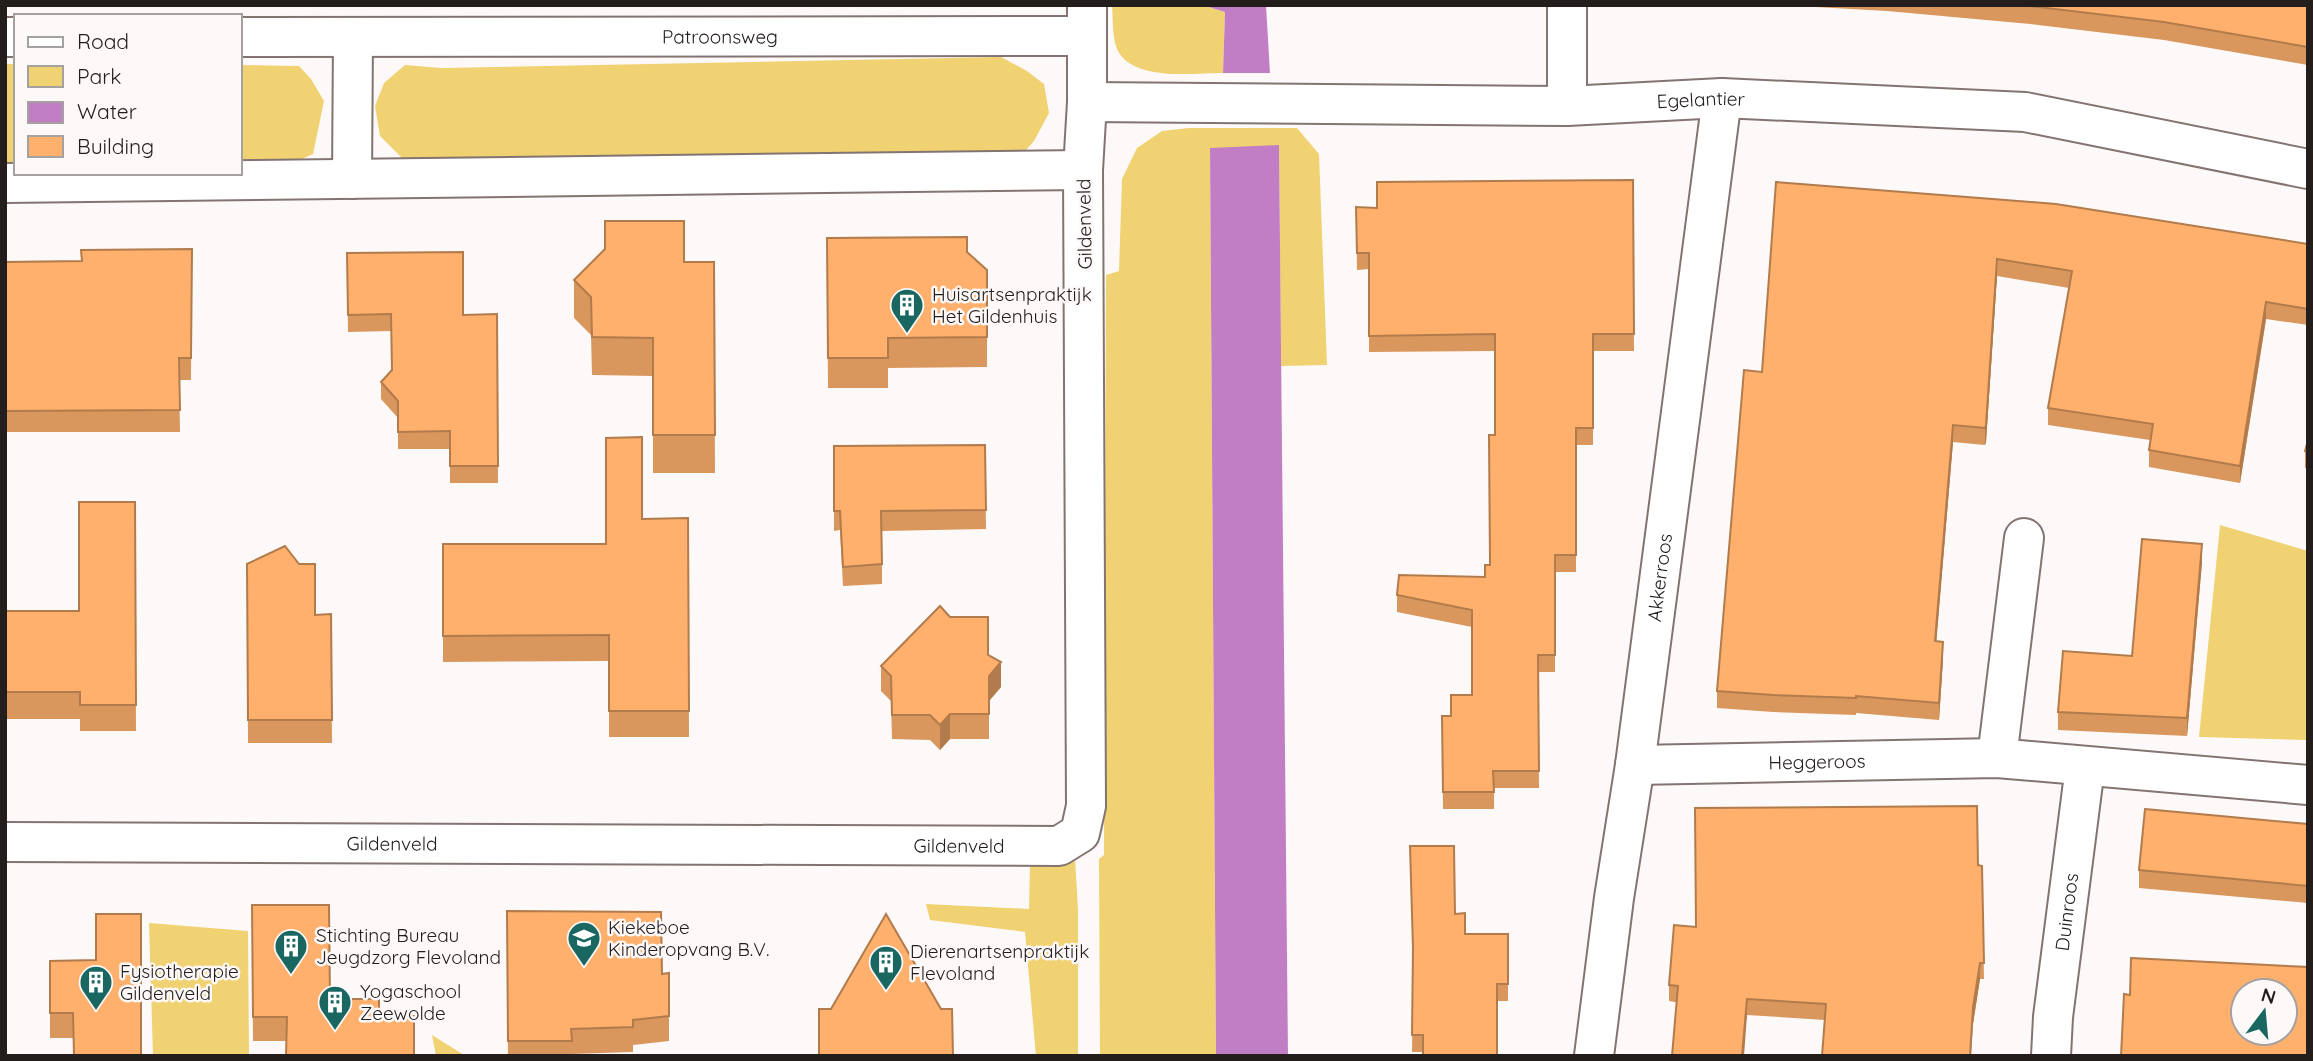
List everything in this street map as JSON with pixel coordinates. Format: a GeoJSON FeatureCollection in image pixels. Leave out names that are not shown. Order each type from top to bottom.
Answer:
{"type":"FeatureCollection","features":[{"type":"Feature","properties":{"kind":"street"},"geometry":{"type":"LineString","coordinates":[[1567,5],[1567,106]]}},
{"type":"Feature","properties":{"kind":"street","name":"Patroonsweg"},"geometry":{"type":"LineString","coordinates":[[242,37],[353,37],[1087,21]]}},
{"type":"Feature","properties":{"kind":"street","name":"Gildenveld"},"geometry":{"type":"LineString","coordinates":[[5,842],[1059,846],[1080,833],[1086,806],[1083,170],[1087,102],[1087,21]]}},
{"type":"Feature","properties":{"kind":"street"},"geometry":{"type":"LineString","coordinates":[[352,179],[353,37]]}},
{"type":"Feature","properties":{"kind":"street","name":"Egelantier"},"geometry":{"type":"LineString","coordinates":[[1087,102],[1567,106],[1722,98],[2025,112],[2308,169]]}},
{"type":"Feature","properties":{"kind":"street","name":"Akkerroos"},"geometry":{"type":"LineString","coordinates":[[1594,1056],[1614,898],[1635,765],[1722,98]]}},
{"type":"Feature","properties":{"kind":"street"},"geometry":{"type":"LineString","coordinates":[[5,183],[1083,170]]}},
{"type":"Feature","properties":{"kind":"street"},"geometry":{"type":"LineString","coordinates":[[1997,758],[2024,538]]}},
{"type":"Feature","properties":{"kind":"street","name":"Heggeroos"},"geometry":{"type":"LineString","coordinates":[[1635,765],[1997,758],[2308,785]]}},
{"type":"Feature","properties":{"kind":"street","name":"Duinroos"},"geometry":{"type":"LineString","coordinates":[[2051,1056],[2053,1017],[2085,767]]}},
{"type":"Feature","properties":{"kind":"green space"},"geometry":{"type":"Polygon","coordinates":[[[1112,5],[1202,5],[1225,12],[1223,73],[1164,73],[1136,67],[1125,60],[1115,44],[1112,5]]]}},
{"type":"Feature","properties":{"kind":"green space"},"geometry":{"type":"Polygon","coordinates":[[[1001,57],[1044,84],[1049,113],[1034,141],[1018,159],[427,164],[402,158],[380,136],[375,106],[384,83],[405,65],[441,68],[1001,57]]]}},
{"type":"Feature","properties":{"kind":"green space"},"geometry":{"type":"Polygon","coordinates":[[[5,64],[14,64],[14,167],[5,167],[5,64]]]}},
{"type":"Feature","properties":{"kind":"green space"},"geometry":{"type":"Polygon","coordinates":[[[242,65],[299,66],[311,79],[324,101],[313,154],[291,164],[242,165],[242,65]]]}},
{"type":"Feature","properties":{"kind":"green space"},"geometry":{"type":"Polygon","coordinates":[[[1189,128],[1297,128],[1319,154],[1327,365],[1281,366],[1279,146],[1210,149],[1216,1056],[1100,1056],[1099,859],[1104,855],[1106,275],[1119,271],[1122,179],[1137,148],[1162,131],[1189,128]]]}},
{"type":"Feature","properties":{"kind":"green space"},"geometry":{"type":"Polygon","coordinates":[[[2220,525],[2308,551],[2308,740],[2199,737],[2220,525]]]}},
{"type":"Feature","properties":{"kind":"green space"},"geometry":{"type":"Polygon","coordinates":[[[1075,858],[1078,910],[1078,1056],[1036,1056],[1025,932],[930,920],[926,904],[1029,909],[1030,864],[1075,858]]]}},
{"type":"Feature","properties":{"kind":"green space"},"geometry":{"type":"Polygon","coordinates":[[[149,923],[248,931],[249,1056],[153,1056],[149,923]]]}},
{"type":"Feature","properties":{"kind":"green space"},"geometry":{"type":"Polygon","coordinates":[[[432,1035],[464,1055],[464,1056],[436,1056],[432,1035]]]}},
{"type":"Feature","properties":{"kind":"water"},"geometry":{"type":"Polygon","coordinates":[[[1202,5],[1266,5],[1270,73],[1223,73],[1225,12],[1202,5]]]}},
{"type":"Feature","properties":{"kind":"water"},"geometry":{"type":"Polygon","coordinates":[[[1279,145],[1288,1056],[1216,1056],[1210,148],[1279,145]]]}},
{"type":"Feature","properties":{"kind":"building"},"geometry":{"type":"Polygon","coordinates":[[[2022,5],[2308,5],[2308,47],[2164,22],[2022,5]]]}},
{"type":"Feature","properties":{"kind":"building"},"geometry":{"type":"Polygon","coordinates":[[[1633,180],[1634,334],[1593,334],[1593,428],[1576,428],[1576,555],[1555,555],[1555,655],[1538,655],[1539,771],[1493,771],[1494,792],[1443,792],[1442,716],[1451,716],[1451,695],[1472,695],[1472,610],[1397,595],[1399,575],[1485,577],[1485,565],[1490,565],[1489,435],[1495,435],[1495,334],[1369,336],[1369,253],[1357,253],[1356,207],[1377,208],[1377,182],[1633,180]]]}},
{"type":"Feature","properties":{"kind":"building"},"geometry":{"type":"Polygon","coordinates":[[[1776,182],[2056,204],[2308,244],[2308,309],[2266,302],[2240,466],[2149,450],[2153,424],[2048,408],[2072,271],[1997,259],[1986,425],[1985,428],[1953,425],[1935,641],[1943,642],[1939,703],[1856,696],[1717,691],[1744,370],[1762,372],[1776,182]]]}},
{"type":"Feature","properties":{"kind":"building"},"geometry":{"type":"Polygon","coordinates":[[[605,221],[684,221],[684,262],[714,262],[715,435],[653,435],[653,338],[592,337],[591,297],[574,280],[605,249],[605,221]]]}},
{"type":"Feature","properties":{"kind":"building","name":"Huisartsenpraktijk Het Gildenhuis"},"geometry":{"type":"Polygon","coordinates":[[[967,237],[967,252],[987,270],[987,337],[888,338],[888,358],[828,358],[827,238],[967,237]]]}},
{"type":"Feature","properties":{"kind":"building"},"geometry":{"type":"Polygon","coordinates":[[[192,249],[191,358],[179,358],[180,410],[5,411],[5,262],[82,261],[81,250],[192,249]]]}},
{"type":"Feature","properties":{"kind":"building"},"geometry":{"type":"Polygon","coordinates":[[[463,252],[463,315],[497,314],[498,466],[450,466],[450,431],[398,432],[398,401],[381,382],[392,370],[391,314],[348,315],[347,253],[463,252]]]}},
{"type":"Feature","properties":{"kind":"building"},"geometry":{"type":"Polygon","coordinates":[[[642,437],[642,519],[688,518],[689,711],[609,711],[609,635],[443,636],[443,544],[606,544],[606,438],[642,437]]]}},
{"type":"Feature","properties":{"kind":"building"},"geometry":{"type":"Polygon","coordinates":[[[985,445],[986,510],[881,511],[882,564],[843,567],[840,511],[834,511],[834,446],[985,445]]]}},
{"type":"Feature","properties":{"kind":"building"},"geometry":{"type":"Polygon","coordinates":[[[79,502],[135,502],[136,705],[80,705],[80,692],[5,692],[5,611],[79,611],[79,502]]]}},
{"type":"Feature","properties":{"kind":"building"},"geometry":{"type":"Polygon","coordinates":[[[2142,539],[2202,544],[2187,718],[2058,712],[2063,651],[2132,656],[2142,539]]]}},
{"type":"Feature","properties":{"kind":"building"},"geometry":{"type":"Polygon","coordinates":[[[285,546],[299,564],[315,564],[315,615],[331,614],[332,720],[248,720],[247,564],[285,546]]]}},
{"type":"Feature","properties":{"kind":"building"},"geometry":{"type":"Polygon","coordinates":[[[940,606],[950,617],[988,617],[988,655],[1001,662],[989,676],[989,714],[950,714],[940,725],[930,715],[892,715],[891,676],[881,666],[940,606]]]}},
{"type":"Feature","properties":{"kind":"building"},"geometry":{"type":"Polygon","coordinates":[[[1977,806],[1978,865],[1982,866],[1984,963],[1980,963],[1973,1007],[1970,1056],[1822,1056],[1826,1004],[1747,999],[1742,1056],[1672,1056],[1678,986],[1669,985],[1674,925],[1696,927],[1695,808],[1977,806]]]}},
{"type":"Feature","properties":{"kind":"building"},"geometry":{"type":"Polygon","coordinates":[[[2145,809],[2308,824],[2308,886],[2139,870],[2145,809]]]}},
{"type":"Feature","properties":{"kind":"building"},"geometry":{"type":"Polygon","coordinates":[[[1410,846],[1454,846],[1455,914],[1465,913],[1465,934],[1508,934],[1508,984],[1497,984],[1497,1056],[1423,1056],[1423,1035],[1412,1035],[1410,846]]]}},
{"type":"Feature","properties":{"kind":"building"},"geometry":{"type":"Polygon","coordinates":[[[252,905],[329,905],[330,999],[379,999],[379,1016],[414,1016],[414,1056],[286,1056],[287,1017],[253,1017],[252,905]]]}},
{"type":"Feature","properties":{"kind":"building","name":"Kiekeboe Kinderopvang B.V."},"geometry":{"type":"Polygon","coordinates":[[[507,911],[661,912],[662,974],[669,973],[669,1016],[633,1020],[633,1027],[571,1029],[572,1041],[508,1041],[507,911]]]}},
{"type":"Feature","properties":{"kind":"building","name":"Fysiotherapie Gildenveld"},"geometry":{"type":"Polygon","coordinates":[[[96,914],[141,914],[141,1056],[74,1056],[73,1013],[50,1013],[50,961],[96,960],[96,914]]]}},
{"type":"Feature","properties":{"kind":"building","name":"Dierenartsenpraktijk Flevoland"},"geometry":{"type":"Polygon","coordinates":[[[886,914],[941,1009],[952,1009],[953,1056],[819,1056],[819,1009],[831,1009],[886,914]]]}},
{"type":"Feature","properties":{"kind":"building"},"geometry":{"type":"Polygon","coordinates":[[[2131,958],[2308,967],[2308,1056],[2121,1056],[2124,994],[2130,995],[2131,958]]]}},
{"type":"Feature","properties":{"kind":"place","name":"Huisartsenpraktijk Het Gildenhuis"},"geometry":{"type":"Point","coordinates":[907,335]}},
{"type":"Feature","properties":{"kind":"place","name":"Kiekeboe Kinderopvang B.V."},"geometry":{"type":"Point","coordinates":[584,968]}},
{"type":"Feature","properties":{"kind":"place","name":"Stichting Bureau Jeugdzorg Flevoland"},"geometry":{"type":"Point","coordinates":[291,976]}},
{"type":"Feature","properties":{"kind":"place","name":"Dierenartsenpraktijk Flevoland"},"geometry":{"type":"Point","coordinates":[886,992]}},
{"type":"Feature","properties":{"kind":"place","name":"Fysiotherapie Gildenveld"},"geometry":{"type":"Point","coordinates":[96,1012]}},
{"type":"Feature","properties":{"kind":"place","name":"Yogaschool Zeewolde"},"geometry":{"type":"Point","coordinates":[335,1032]}}]}
